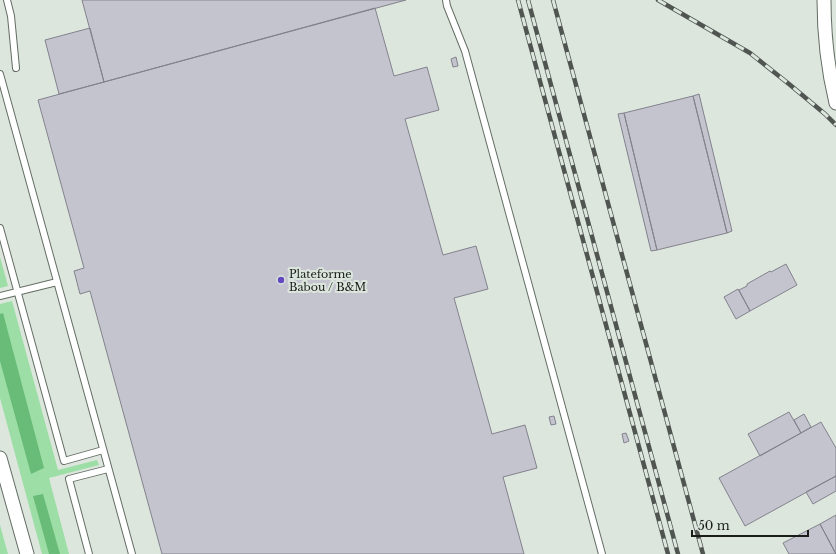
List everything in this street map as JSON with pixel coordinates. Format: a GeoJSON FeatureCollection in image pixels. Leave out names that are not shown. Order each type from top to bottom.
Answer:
{"type":"FeatureCollection","features":[{"type":"Feature","properties":{"kind":"street"},"geometry":{"type":"LineString","coordinates":[[824,0],[827,49],[836,104]]}},
{"type":"Feature","properties":{"kind":"street"},"geometry":{"type":"LineString","coordinates":[[0,458],[27,554]]}},
{"type":"Feature","properties":{"kind":"lane"},"geometry":{"type":"LineString","coordinates":[[7,0],[11,16],[16,68]]}},
{"type":"Feature","properties":{"kind":"lane"},"geometry":{"type":"LineString","coordinates":[[446,0],[465,52],[602,554]]}},
{"type":"Feature","properties":{"kind":"lane"},"geometry":{"type":"LineString","coordinates":[[0,74],[132,554]]}},
{"type":"Feature","properties":{"kind":"lane"},"geometry":{"type":"LineString","coordinates":[[0,99],[7,98]]}},
{"type":"Feature","properties":{"kind":"lane"},"geometry":{"type":"LineString","coordinates":[[0,228],[64,461],[103,450]]}},
{"type":"Feature","properties":{"kind":"lane"},"geometry":{"type":"LineString","coordinates":[[0,296],[57,282]]}},
{"type":"Feature","properties":{"kind":"lane"},"geometry":{"type":"LineString","coordinates":[[89,554],[69,479],[108,468]]}},
{"type":"Feature","properties":{"kind":"shaded area"},"geometry":{"type":"Polygon","coordinates":[[[0,257],[8,286],[0,288],[0,257]]]}},
{"type":"Feature","properties":{"kind":"shaded area"},"geometry":{"type":"Polygon","coordinates":[[[12,301],[58,470],[97,460],[99,465],[49,478],[69,554],[42,554],[0,398],[0,304],[12,301]]]}},
{"type":"Feature","properties":{"kind":"shaded area"},"geometry":{"type":"Polygon","coordinates":[[[3,313],[44,468],[31,474],[0,361],[0,314],[3,313]]]}},
{"type":"Feature","properties":{"kind":"shaded area"},"geometry":{"type":"Polygon","coordinates":[[[43,494],[60,554],[49,554],[33,496],[43,494]]]}},
{"type":"Feature","properties":{"kind":"shaded area"},"geometry":{"type":"Polygon","coordinates":[[[0,525],[8,554],[0,554],[0,525]]]}},
{"type":"Feature","properties":{"kind":"building"},"geometry":{"type":"Polygon","coordinates":[[[82,0],[406,0],[104,82],[82,0]]]}},
{"type":"Feature","properties":{"kind":"building","name":"Plateforme Babou / B&M"},"geometry":{"type":"Polygon","coordinates":[[[375,8],[394,76],[427,67],[439,110],[405,119],[443,255],[476,246],[488,289],[454,298],[492,434],[525,425],[537,468],[503,477],[524,554],[162,554],[90,291],[80,294],[74,271],[84,268],[38,100],[375,8]]]}},
{"type":"Feature","properties":{"kind":"building"},"geometry":{"type":"Polygon","coordinates":[[[90,28],[104,82],[59,94],[45,40],[90,28]]]}},
{"type":"Feature","properties":{"kind":"building"},"geometry":{"type":"Polygon","coordinates":[[[456,57],[458,66],[453,67],[451,59],[456,57]]]}},
{"type":"Feature","properties":{"kind":"building"},"geometry":{"type":"Polygon","coordinates":[[[699,94],[732,231],[727,233],[693,96],[699,94]]]}},
{"type":"Feature","properties":{"kind":"building"},"geometry":{"type":"Polygon","coordinates":[[[693,96],[727,233],[657,250],[624,113],[693,96]]]}},
{"type":"Feature","properties":{"kind":"building"},"geometry":{"type":"Polygon","coordinates":[[[624,113],[657,250],[651,251],[618,114],[624,113]]]}},
{"type":"Feature","properties":{"kind":"building"},"geometry":{"type":"Polygon","coordinates":[[[786,264],[797,285],[750,311],[739,290],[770,271],[771,272],[786,264]]]}},
{"type":"Feature","properties":{"kind":"building"},"geometry":{"type":"Polygon","coordinates":[[[738,289],[750,311],[736,319],[724,297],[738,289]]]}},
{"type":"Feature","properties":{"kind":"building"},"geometry":{"type":"Polygon","coordinates":[[[789,412],[801,433],[760,456],[748,434],[789,412]]]}},
{"type":"Feature","properties":{"kind":"building"},"geometry":{"type":"Polygon","coordinates":[[[804,414],[811,427],[801,433],[794,420],[804,414]]]}},
{"type":"Feature","properties":{"kind":"building"},"geometry":{"type":"Polygon","coordinates":[[[554,416],[556,424],[551,425],[549,417],[554,416]]]}},
{"type":"Feature","properties":{"kind":"building"},"geometry":{"type":"Polygon","coordinates":[[[821,422],[836,448],[836,476],[745,526],[719,478],[821,422]]]}},
{"type":"Feature","properties":{"kind":"building"},"geometry":{"type":"Polygon","coordinates":[[[626,433],[629,441],[624,443],[622,434],[626,433]]]}},
{"type":"Feature","properties":{"kind":"building"},"geometry":{"type":"Polygon","coordinates":[[[836,476],[836,491],[813,504],[806,492],[836,476]]]}},
{"type":"Feature","properties":{"kind":"building"},"geometry":{"type":"Polygon","coordinates":[[[836,515],[836,554],[820,524],[836,515]]]}},
{"type":"Feature","properties":{"kind":"building"},"geometry":{"type":"Polygon","coordinates":[[[820,524],[836,554],[789,554],[783,543],[820,524]]]}},
{"type":"Feature","properties":{"kind":"railway"},"geometry":{"type":"LineString","coordinates":[[518,0],[668,554]]}},
{"type":"Feature","properties":{"kind":"railway"},"geometry":{"type":"LineString","coordinates":[[528,0],[678,554]]}},
{"type":"Feature","properties":{"kind":"railway"},"geometry":{"type":"LineString","coordinates":[[553,0],[703,554]]}},
{"type":"Feature","properties":{"kind":"railway"},"geometry":{"type":"LineString","coordinates":[[658,0],[750,53],[825,114],[836,125]]}},
{"type":"Feature","properties":{"kind":"place","name":"Plateforme Babou / B&M"},"geometry":{"type":"Point","coordinates":[281,280]}}]}
